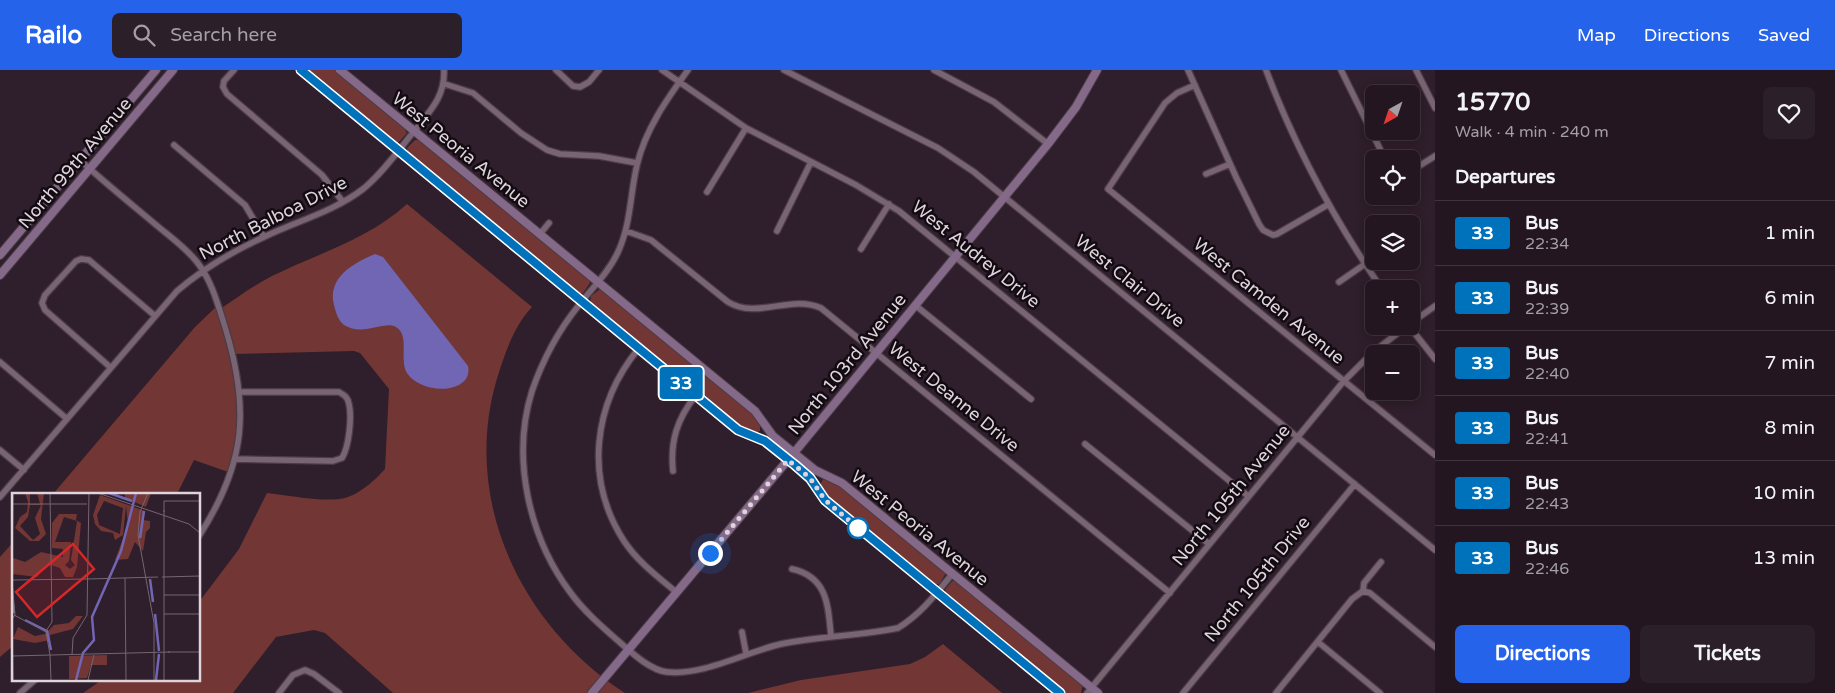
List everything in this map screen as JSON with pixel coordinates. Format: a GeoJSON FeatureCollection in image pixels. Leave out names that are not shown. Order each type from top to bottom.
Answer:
{"type":"FeatureCollection","features":[{"type":"Feature","properties":{"kind":"street","name":"North 99th Avenue"},"geometry":{"type":"LineString","coordinates":[[0,255],[156,70]]}},
{"type":"Feature","properties":{"kind":"street","name":"North 99th Avenue"},"geometry":{"type":"LineString","coordinates":[[0,275],[173,70]]}},
{"type":"Feature","properties":{"kind":"street"},"geometry":{"type":"LineString","coordinates":[[234,70],[224,81],[223,87],[227,94],[322,175],[343,202]]}},
{"type":"Feature","properties":{"kind":"street","name":"West Peoria Avenue"},"geometry":{"type":"LineString","coordinates":[[301,70],[738,430],[765,441],[821,474],[842,483],[953,573],[1092,691]]}},
{"type":"Feature","properties":{"kind":"street","name":"West Peoria Avenue"},"geometry":{"type":"LineString","coordinates":[[340,70],[755,411],[769,433],[810,478],[825,500],[1060,693]]}},
{"type":"Feature","properties":{"kind":"street"},"geometry":{"type":"LineString","coordinates":[[444,70],[445,84],[473,93],[521,133],[547,150],[560,154],[599,156],[637,163]]}},
{"type":"Feature","properties":{"kind":"street"},"geometry":{"type":"LineString","coordinates":[[556,70],[573,86],[580,87],[589,82],[599,70]]}},
{"type":"Feature","properties":{"kind":"street","name":"West Audrey Drive"},"geometry":{"type":"LineString","coordinates":[[662,70],[678,83],[746,128],[889,204],[1248,496]]}},
{"type":"Feature","properties":{"kind":"street"},"geometry":{"type":"LineString","coordinates":[[688,70],[653,124],[637,163],[626,231],[617,255],[554,340],[532,393],[525,434],[524,470],[533,518],[551,562],[571,594],[585,610],[628,649],[654,667],[666,672],[692,671],[746,653],[782,644],[898,628],[912,620],[953,573]]}},
{"type":"Feature","properties":{"kind":"street","name":"West Clair Drive"},"geometry":{"type":"LineString","coordinates":[[784,70],[938,148],[960,163],[1435,550]]}},
{"type":"Feature","properties":{"kind":"street"},"geometry":{"type":"LineString","coordinates":[[934,70],[994,102],[1048,144]]}},
{"type":"Feature","properties":{"kind":"street"},"geometry":{"type":"LineString","coordinates":[[1188,70],[1230,164],[1260,224],[1268,233],[1273,235],[1280,232],[1328,204]]}},
{"type":"Feature","properties":{"kind":"street"},"geometry":{"type":"LineString","coordinates":[[1266,70],[1300,150],[1328,204],[1365,264],[1339,282]]}},
{"type":"Feature","properties":{"kind":"street"},"geometry":{"type":"LineString","coordinates":[[1341,70],[1381,150]]}},
{"type":"Feature","properties":{"kind":"street"},"geometry":{"type":"LineString","coordinates":[[1416,70],[1435,108]]}},
{"type":"Feature","properties":{"kind":"street","name":"North 103rd Avenue"},"geometry":{"type":"LineString","coordinates":[[592,693],[791,457],[1048,144],[1076,107],[1095,71]]}},
{"type":"Feature","properties":{"kind":"street","name":"North Balboa Drive"},"geometry":{"type":"LineString","coordinates":[[0,497],[154,315],[177,291],[204,270],[264,237],[316,216],[343,202],[371,182],[436,104],[445,84]]}},
{"type":"Feature","properties":{"kind":"street","name":"West Camden Avenue"},"geometry":{"type":"LineString","coordinates":[[1195,85],[1176,93],[1165,103],[1108,188],[1343,382],[1435,455]]}},
{"type":"Feature","properties":{"kind":"street"},"geometry":{"type":"LineString","coordinates":[[138,92],[148,100]]}},
{"type":"Feature","properties":{"kind":"street"},"geometry":{"type":"LineString","coordinates":[[707,192],[746,128]]}},
{"type":"Feature","properties":{"kind":"street"},"geometry":{"type":"LineString","coordinates":[[174,145],[245,205],[264,237]]}},
{"type":"Feature","properties":{"kind":"street"},"geometry":{"type":"LineString","coordinates":[[1420,165],[1435,156]]}},
{"type":"Feature","properties":{"kind":"street"},"geometry":{"type":"LineString","coordinates":[[80,160],[179,244],[204,270],[215,294],[233,354],[240,392],[241,423],[236,459],[224,489],[200,534]]}},
{"type":"Feature","properties":{"kind":"street"},"geometry":{"type":"LineString","coordinates":[[778,231],[811,162]]}},
{"type":"Feature","properties":{"kind":"street"},"geometry":{"type":"LineString","coordinates":[[1206,174],[1230,164]]}},
{"type":"Feature","properties":{"kind":"street"},"geometry":{"type":"LineString","coordinates":[[861,249],[889,204]]}},
{"type":"Feature","properties":{"kind":"street"},"geometry":{"type":"LineString","coordinates":[[540,234],[549,223]]}},
{"type":"Feature","properties":{"kind":"street","name":"West Deanne Drive"},"geometry":{"type":"LineString","coordinates":[[626,231],[651,240],[733,306],[749,310],[800,303],[815,305],[828,313],[1170,593]]}},
{"type":"Feature","properties":{"kind":"street"},"geometry":{"type":"LineString","coordinates":[[110,367],[43,307],[42,300],[58,281],[76,261],[81,259],[89,260],[154,315]]}},
{"type":"Feature","properties":{"kind":"street"},"geometry":{"type":"LineString","coordinates":[[916,305],[1031,399]]}},
{"type":"Feature","properties":{"kind":"street","name":"North 105th Avenue"},"geometry":{"type":"LineString","coordinates":[[1420,317],[1435,306]]}},
{"type":"Feature","properties":{"kind":"street","name":"North 105th Avenue"},"geometry":{"type":"LineString","coordinates":[[1092,691],[1209,544],[1343,382],[1380,347],[1396,335]]}},
{"type":"Feature","properties":{"kind":"street"},"geometry":{"type":"LineString","coordinates":[[1417,335],[1435,359]]}},
{"type":"Feature","properties":{"kind":"street"},"geometry":{"type":"LineString","coordinates":[[639,348],[614,384],[602,418],[598,455],[602,486],[608,509],[624,541],[646,567],[676,592]]}},
{"type":"Feature","properties":{"kind":"street"},"geometry":{"type":"LineString","coordinates":[[0,362],[66,418]]}},
{"type":"Feature","properties":{"kind":"street"},"geometry":{"type":"LineString","coordinates":[[236,459],[333,460],[342,458],[348,449],[349,404],[346,396],[339,392],[240,392]]}},
{"type":"Feature","properties":{"kind":"street"},"geometry":{"type":"LineString","coordinates":[[673,471],[673,445],[677,425],[696,395]]}},
{"type":"Feature","properties":{"kind":"street"},"geometry":{"type":"LineString","coordinates":[[1085,444],[1209,544]]}},
{"type":"Feature","properties":{"kind":"street"},"geometry":{"type":"LineString","coordinates":[[0,450],[24,470]]}},
{"type":"Feature","properties":{"kind":"street","name":"North 105th Drive"},"geometry":{"type":"LineString","coordinates":[[1183,693],[1354,484]]}},
{"type":"Feature","properties":{"kind":"street"},"geometry":{"type":"LineString","coordinates":[[1276,693],[1352,599],[1363,591],[1364,582],[1381,562]]}},
{"type":"Feature","properties":{"kind":"street"},"geometry":{"type":"LineString","coordinates":[[792,570],[805,572],[816,581],[823,591],[828,605],[831,636]]}},
{"type":"Feature","properties":{"kind":"street"},"geometry":{"type":"LineString","coordinates":[[1363,591],[1370,594],[1435,647]]}},
{"type":"Feature","properties":{"kind":"street"},"geometry":{"type":"LineString","coordinates":[[742,632],[746,653]]}},
{"type":"Feature","properties":{"kind":"street"},"geometry":{"type":"LineString","coordinates":[[1318,642],[1380,693]]}},
{"type":"Feature","properties":{"kind":"street"},"geometry":{"type":"LineString","coordinates":[[279,693],[293,675],[305,670],[314,674],[339,693]]}},
{"type":"Feature","properties":{"kind":"street"},"geometry":{"type":"LineString","coordinates":[[20,693],[35,680]]}},
{"type":"Feature","properties":{"kind":"shaded area"},"geometry":{"type":"Polygon","coordinates":[[[305,70],[335,70],[402,125],[407,133],[398,143],[394,143],[305,70]]]}},
{"type":"Feature","properties":{"kind":"shaded area"},"geometry":{"type":"Polygon","coordinates":[[[415,140],[420,140],[589,279],[590,283],[583,293],[579,294],[408,154],[407,148],[415,140]]]}},
{"type":"Feature","properties":{"kind":"shaded area"},"geometry":{"type":"Polygon","coordinates":[[[407,204],[532,307],[519,324],[506,352],[496,382],[488,427],[487,472],[495,516],[509,558],[530,597],[557,633],[588,665],[625,693],[393,693],[325,633],[314,630],[276,637],[233,693],[83,693],[102,680],[200,680],[200,601],[239,549],[267,493],[330,500],[340,499],[353,495],[373,481],[385,469],[389,389],[360,353],[354,351],[233,354],[242,407],[231,473],[194,460],[178,493],[54,493],[195,327],[218,305],[220,309],[272,276],[359,237],[407,204]]]}},
{"type":"Feature","properties":{"kind":"shaded area"},"geometry":{"type":"Polygon","coordinates":[[[375,254],[383,257],[468,366],[468,375],[463,382],[455,387],[445,389],[424,386],[407,373],[404,361],[404,342],[400,331],[396,327],[386,325],[359,329],[351,328],[340,321],[334,305],[333,295],[338,279],[358,262],[375,254]]]}},
{"type":"Feature","properties":{"kind":"shaded area"},"geometry":{"type":"Polygon","coordinates":[[[600,289],[753,413],[760,424],[760,431],[754,433],[743,429],[590,304],[591,296],[600,289]]]}},
{"type":"Feature","properties":{"kind":"shaded area"},"geometry":{"type":"Polygon","coordinates":[[[823,479],[835,482],[946,573],[940,583],[934,586],[827,499],[819,487],[823,479]]]}},
{"type":"Feature","properties":{"kind":"shaded area"},"geometry":{"type":"Polygon","coordinates":[[[12,543],[12,647],[0,657],[0,557],[12,543]]]}},
{"type":"Feature","properties":{"kind":"shaded area"},"geometry":{"type":"Polygon","coordinates":[[[952,581],[956,581],[1083,685],[1081,693],[1064,693],[946,596],[945,590],[952,581]]]}},
{"type":"Feature","properties":{"kind":"shaded area"},"geometry":{"type":"Polygon","coordinates":[[[943,644],[1002,693],[748,693],[801,680],[910,664],[925,657],[943,644]]]}},
{"type":"Feature","properties":{"kind":"bus line","name":"33"},"geometry":{"type":"LineString","coordinates":[[301,70],[738,430],[765,441],[795,465],[810,478],[825,500],[1060,693]]}},
{"type":"Feature","properties":{"kind":"route"},"geometry":{"type":"LineString","coordinates":[[710,553],[788,460],[810,478],[825,500],[858,528]]}}]}
